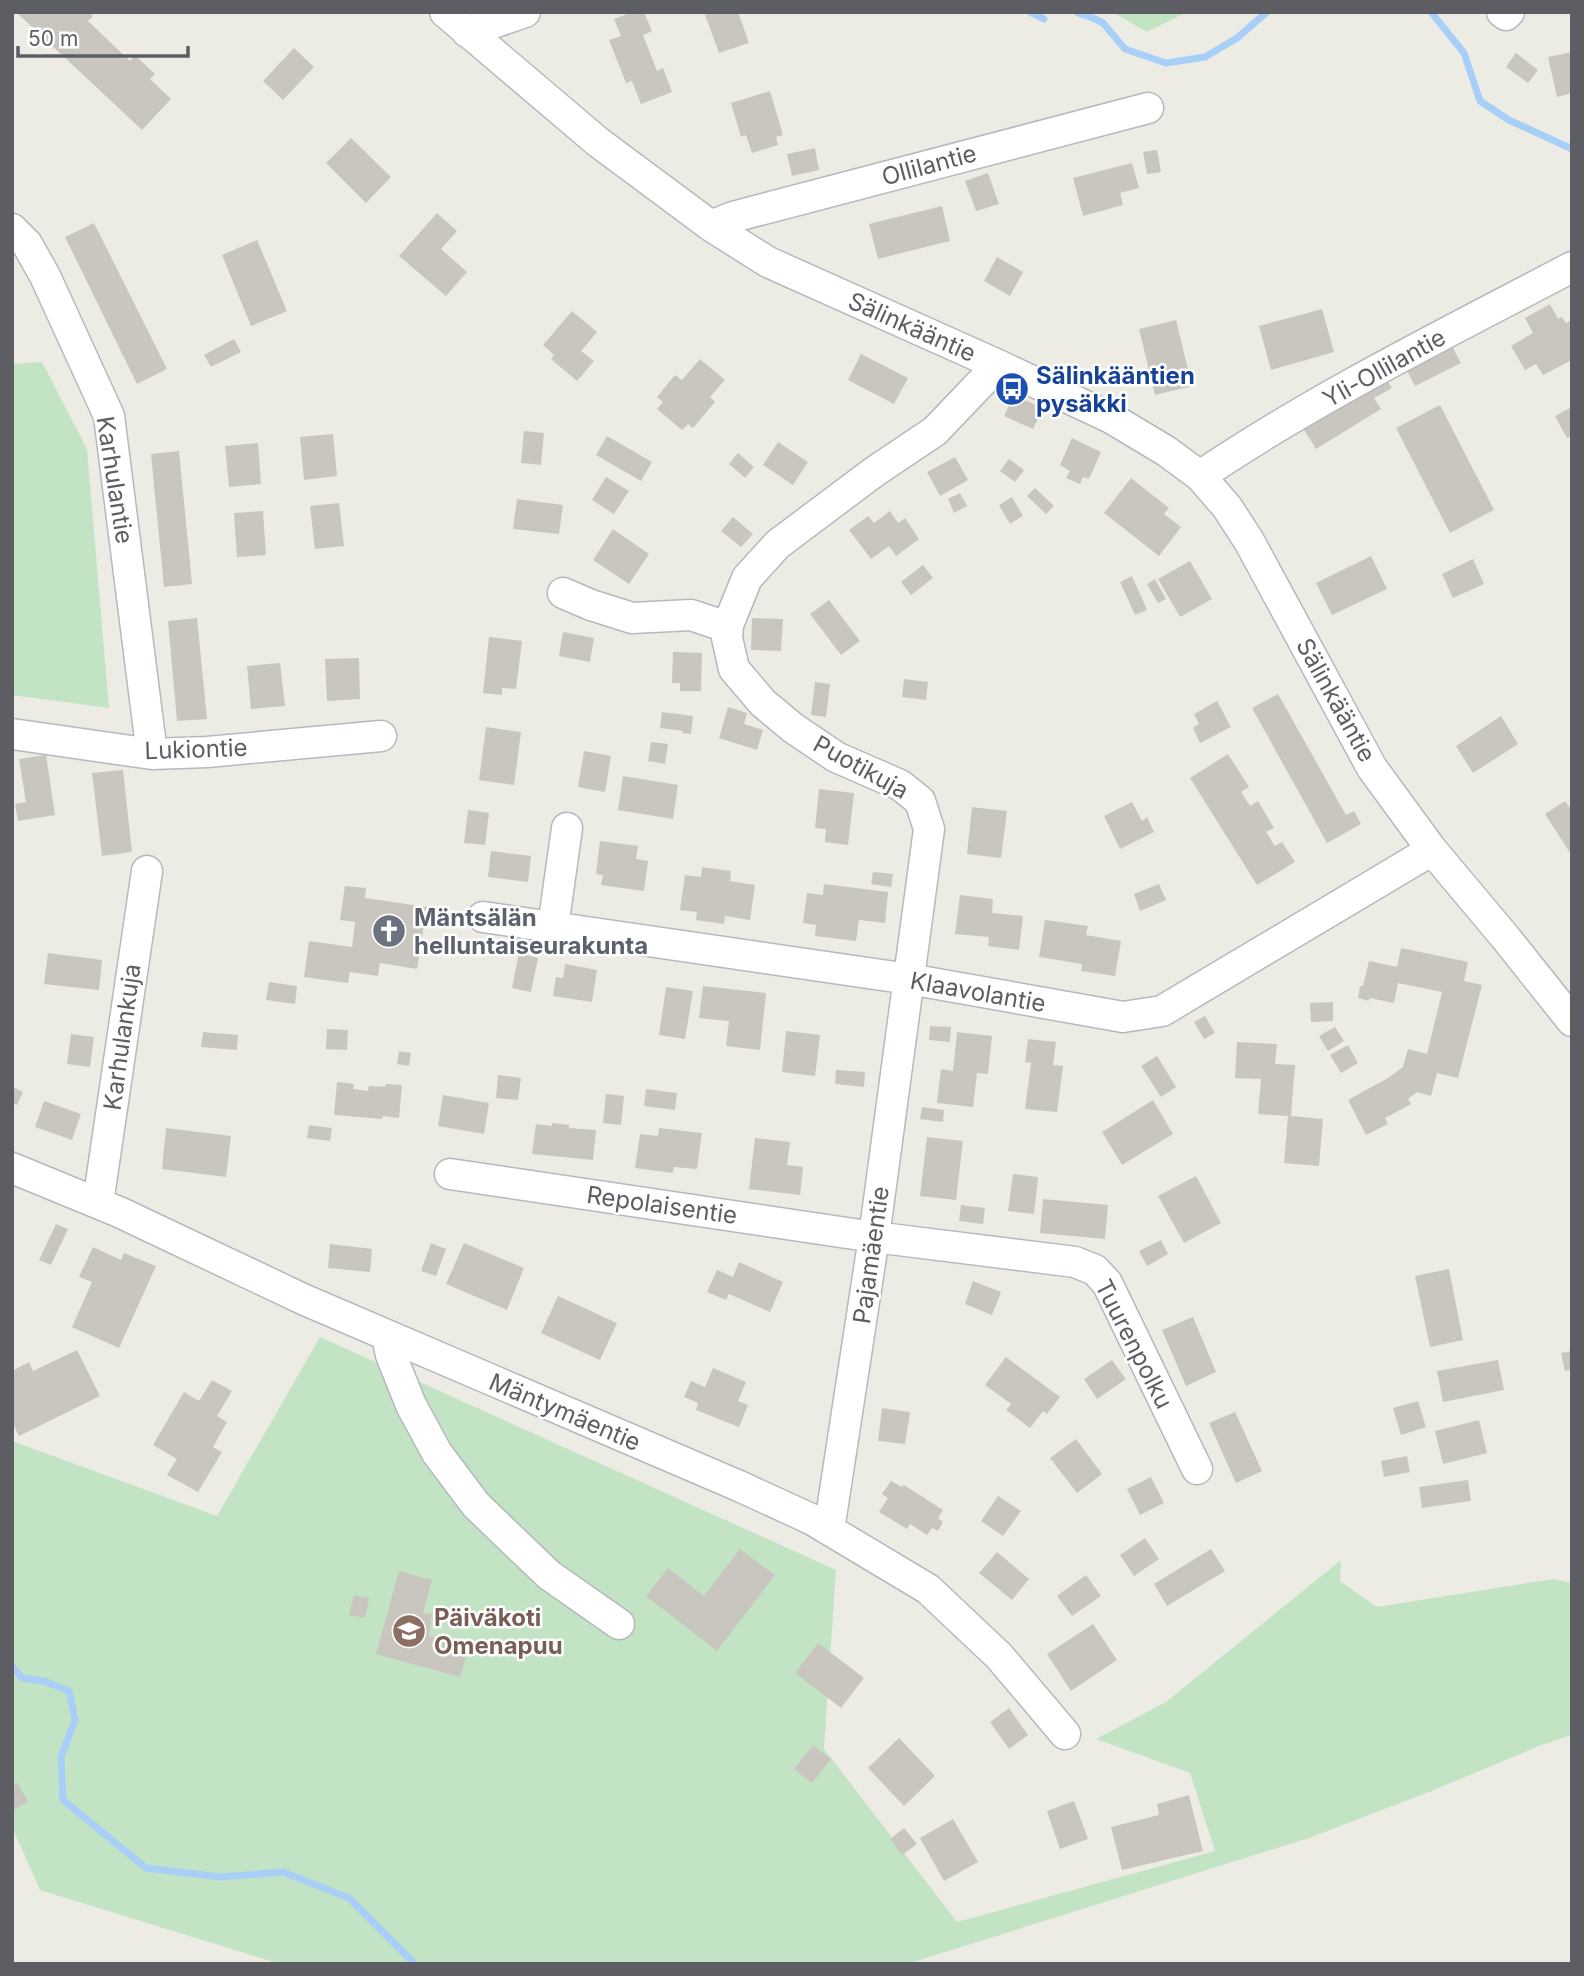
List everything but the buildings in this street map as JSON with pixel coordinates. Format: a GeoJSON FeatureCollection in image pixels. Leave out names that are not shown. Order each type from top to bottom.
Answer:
{"type":"FeatureCollection","features":[{"type":"Feature","properties":{"kind":"street","name":"Sälinkääntie"},"geometry":{"type":"LineString","coordinates":[[445,12],[598,142],[711,226],[768,262],[1111,418],[1166,451],[1200,476],[1227,507],[1250,541],[1372,768],[1432,850],[1572,1021]]}},
{"type":"Feature","properties":{"kind":"street"},"geometry":{"type":"LineString","coordinates":[[467,32],[525,12]]}},
{"type":"Feature","properties":{"kind":"street"},"geometry":{"type":"LineString","coordinates":[[1502,12],[1506,15],[1508,12]]}},
{"type":"Feature","properties":{"kind":"street","name":"Ollilantie"},"geometry":{"type":"LineString","coordinates":[[711,226],[733,217],[1148,108]]}},
{"type":"Feature","properties":{"kind":"street","name":"Karhulantie"},"geometry":{"type":"LineString","coordinates":[[12,229],[27,244],[45,276],[109,416],[152,754]]}},
{"type":"Feature","properties":{"kind":"street","name":"Yli-Ollilantie"},"geometry":{"type":"LineString","coordinates":[[1200,476],[1250,443],[1400,358],[1572,267]]}},
{"type":"Feature","properties":{"kind":"street","name":"Puotikuja"},"geometry":{"type":"LineString","coordinates":[[909,979],[929,829],[920,801],[900,786],[836,757],[793,728],[763,703],[734,669],[727,638],[728,625],[747,578],[778,544],[874,472],[935,431],[998,365]]}},
{"type":"Feature","properties":{"kind":"street"},"geometry":{"type":"LineString","coordinates":[[563,593],[591,606],[632,618],[691,615],[728,625]]}},
{"type":"Feature","properties":{"kind":"street","name":"Lukiontie"},"geometry":{"type":"LineString","coordinates":[[12,734],[152,754],[207,752],[380,736]]}},
{"type":"Feature","properties":{"kind":"street"},"geometry":{"type":"LineString","coordinates":[[553,927],[567,828]]}},
{"type":"Feature","properties":{"kind":"street","name":"Klaavolantie"},"geometry":{"type":"LineString","coordinates":[[483,917],[909,979],[1123,1017],[1162,1011],[1432,850]]}},
{"type":"Feature","properties":{"kind":"street","name":"Karhulankuja"},"geometry":{"type":"LineString","coordinates":[[98,1203],[147,871]]}},
{"type":"Feature","properties":{"kind":"street","name":"Pajamäentie"},"geometry":{"type":"LineString","coordinates":[[829,1530],[874,1237],[909,979]]}},
{"type":"Feature","properties":{"kind":"street","name":"Mäntymäentie"},"geometry":{"type":"LineString","coordinates":[[12,1168],[98,1203],[387,1336],[811,1518],[928,1589],[999,1656],[1065,1734]]}},
{"type":"Feature","properties":{"kind":"street","name":"Repolaisentie"},"geometry":{"type":"LineString","coordinates":[[450,1174],[874,1237]]}},
{"type":"Feature","properties":{"kind":"street","name":"Tuurenpolku"},"geometry":{"type":"LineString","coordinates":[[874,1237],[1075,1262],[1095,1270],[1107,1283],[1197,1469]]}},
{"type":"Feature","properties":{"kind":"street"},"geometry":{"type":"LineString","coordinates":[[387,1336],[391,1355],[411,1405],[437,1453],[476,1504],[549,1575],[619,1624]]}},
{"type":"Feature","properties":{"kind":"green space"},"geometry":{"type":"Polygon","coordinates":[[[1112,12],[1187,12],[1147,32],[1112,12]]]}},
{"type":"Feature","properties":{"kind":"green space"},"geometry":{"type":"Polygon","coordinates":[[[42,362],[87,449],[109,708],[12,695],[12,364],[42,362]]]}},
{"type":"Feature","properties":{"kind":"green space"},"geometry":{"type":"Polygon","coordinates":[[[320,1337],[836,1570],[824,1749],[957,1922],[1215,1851],[1190,1773],[1096,1739],[1166,1702],[1341,1560],[1340,1581],[1377,1607],[1553,1579],[1572,1583],[1572,1735],[1309,1838],[907,1964],[280,1964],[40,1890],[12,1827],[12,1441],[217,1516],[320,1337]]]}},
{"type":"Feature","properties":{"kind":"waterway"},"geometry":{"type":"LineString","coordinates":[[1030,12],[1044,19]]}},
{"type":"Feature","properties":{"kind":"waterway"},"geometry":{"type":"LineString","coordinates":[[1078,13],[1103,23],[1125,49],[1166,63],[1205,57],[1237,38],[1267,12]]}},
{"type":"Feature","properties":{"kind":"waterway"},"geometry":{"type":"LineString","coordinates":[[1431,12],[1464,53],[1480,101],[1509,120],[1572,149]]}},
{"type":"Feature","properties":{"kind":"waterway"},"geometry":{"type":"LineString","coordinates":[[12,1666],[22,1678],[44,1681],[69,1691],[75,1720],[61,1757],[63,1800],[146,1868],[220,1877],[283,1872],[349,1898],[415,1964]]}},
{"type":"Feature","properties":{"kind":"place","name":"Sälinkääntien pysäkki"},"geometry":{"type":"Point","coordinates":[1012,389]}},
{"type":"Feature","properties":{"kind":"place","name":"Mäntsälän helluntaiseurakunta"},"geometry":{"type":"Point","coordinates":[389,931]}},
{"type":"Feature","properties":{"kind":"place","name":"Päiväkoti Omenapuu"},"geometry":{"type":"Point","coordinates":[409,1631]}}]}
